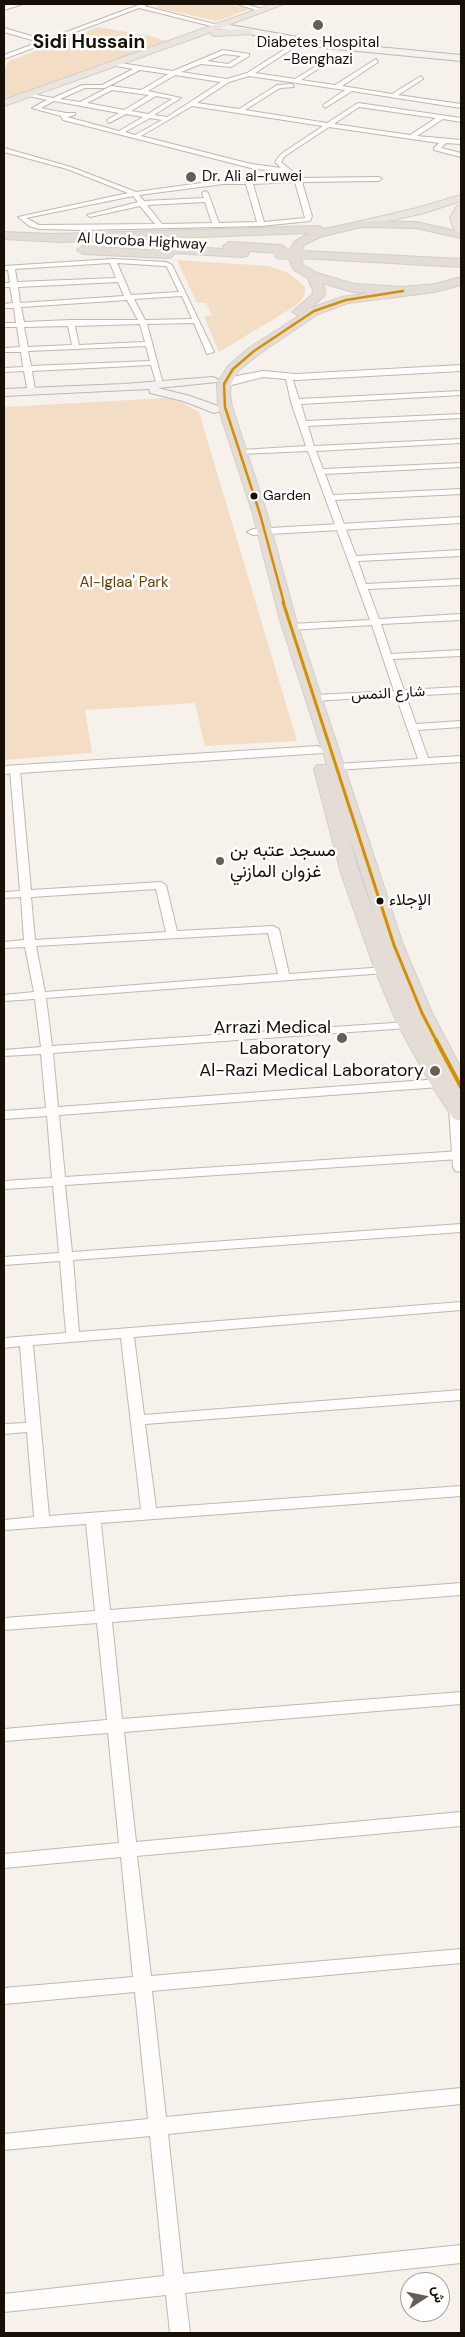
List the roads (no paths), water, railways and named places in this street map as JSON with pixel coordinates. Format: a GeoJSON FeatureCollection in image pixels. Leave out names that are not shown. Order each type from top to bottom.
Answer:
{"type":"FeatureCollection","features":[{"type":"Feature","properties":{"kind":"highway"},"geometry":{"type":"LineString","coordinates":[[48,241],[269,232],[361,224],[416,225],[461,235]]}},
{"type":"Feature","properties":{"kind":"highway"},"geometry":{"type":"LineString","coordinates":[[341,227],[311,236],[295,249],[294,261],[309,274],[319,290],[314,301],[242,350],[218,371],[219,382],[241,452],[259,531],[361,906],[384,970],[408,1025],[440,1083],[459,1112]]}},
{"type":"Feature","properties":{"kind":"highway","name":"Al Uoroba Highway"},"geometry":{"type":"LineString","coordinates":[[6,239],[305,253]]}},
{"type":"Feature","properties":{"kind":"highway"},"geometry":{"type":"LineString","coordinates":[[48,241],[87,250],[258,259],[280,263],[353,288],[403,291]]}},
{"type":"Feature","properties":{"kind":"highway"},"geometry":{"type":"LineString","coordinates":[[305,253],[461,257]]}},
{"type":"Feature","properties":{"kind":"highway"},"geometry":{"type":"LineString","coordinates":[[305,253],[461,263]]}},
{"type":"Feature","properties":{"kind":"highway"},"geometry":{"type":"LineString","coordinates":[[457,283],[346,300],[324,307],[307,315],[254,351],[219,382],[211,393],[214,409],[259,531],[315,698],[394,945],[422,1013],[461,1086]]}},
{"type":"Feature","properties":{"kind":"highway"},"geometry":{"type":"LineString","coordinates":[[344,849],[362,848]]}},
{"type":"Feature","properties":{"kind":"main road"},"geometry":{"type":"LineString","coordinates":[[4,103],[193,35],[217,24],[235,20],[280,4]]}},
{"type":"Feature","properties":{"kind":"main road"},"geometry":{"type":"LineString","coordinates":[[235,20],[236,23],[248,31]]}},
{"type":"Feature","properties":{"kind":"main road"},"geometry":{"type":"LineString","coordinates":[[217,24],[301,41],[387,52],[461,57]]}},
{"type":"Feature","properties":{"kind":"main road"},"geometry":{"type":"LineString","coordinates":[[193,35],[248,31],[461,57]]}},
{"type":"Feature","properties":{"kind":"main road"},"geometry":{"type":"LineString","coordinates":[[361,224],[420,211],[461,198]]}},
{"type":"Feature","properties":{"kind":"main road"},"geometry":{"type":"LineString","coordinates":[[461,208],[455,218],[461,235]]}},
{"type":"Feature","properties":{"kind":"main road"},"geometry":{"type":"LineString","coordinates":[[4,393],[219,382]]}},
{"type":"Feature","properties":{"kind":"main road"},"geometry":{"type":"LineString","coordinates":[[123,388],[168,394],[214,409]]}},
{"type":"Feature","properties":{"kind":"street"},"geometry":{"type":"LineString","coordinates":[[4,8],[20,4]]}},
{"type":"Feature","properties":{"kind":"street"},"geometry":{"type":"LineString","coordinates":[[130,4],[142,5],[217,24]]}},
{"type":"Feature","properties":{"kind":"street"},"geometry":{"type":"LineString","coordinates":[[240,4],[262,10]]}},
{"type":"Feature","properties":{"kind":"street"},"geometry":{"type":"LineString","coordinates":[[4,57],[142,5]]}},
{"type":"Feature","properties":{"kind":"street"},"geometry":{"type":"LineString","coordinates":[[4,30],[46,42]]}},
{"type":"Feature","properties":{"kind":"street"},"geometry":{"type":"LineString","coordinates":[[136,137],[227,81],[249,74],[301,41]]}},
{"type":"Feature","properties":{"kind":"street"},"geometry":{"type":"LineString","coordinates":[[142,92],[172,74],[224,52],[247,55],[229,66],[201,62]]}},
{"type":"Feature","properties":{"kind":"street"},"geometry":{"type":"LineString","coordinates":[[336,88],[376,61]]}},
{"type":"Feature","properties":{"kind":"street"},"geometry":{"type":"LineString","coordinates":[[113,64],[227,81]]}},
{"type":"Feature","properties":{"kind":"street"},"geometry":{"type":"LineString","coordinates":[[103,87],[139,68]]}},
{"type":"Feature","properties":{"kind":"street"},"geometry":{"type":"LineString","coordinates":[[296,81],[316,68]]}},
{"type":"Feature","properties":{"kind":"street"},"geometry":{"type":"LineString","coordinates":[[249,74],[461,106]]}},
{"type":"Feature","properties":{"kind":"street"},"geometry":{"type":"LineString","coordinates":[[392,96],[420,78]]}},
{"type":"Feature","properties":{"kind":"street"},"geometry":{"type":"LineString","coordinates":[[240,111],[283,85],[344,94]]}},
{"type":"Feature","properties":{"kind":"street"},"geometry":{"type":"LineString","coordinates":[[111,88],[83,106],[66,114],[35,109],[84,86],[111,88],[178,98],[120,132]]}},
{"type":"Feature","properties":{"kind":"street"},"geometry":{"type":"LineString","coordinates":[[324,106],[350,90]]}},
{"type":"Feature","properties":{"kind":"street"},"geometry":{"type":"LineString","coordinates":[[102,119],[124,112],[156,94]]}},
{"type":"Feature","properties":{"kind":"street"},"geometry":{"type":"LineString","coordinates":[[26,95],[50,101],[168,119]]}},
{"type":"Feature","properties":{"kind":"street"},"geometry":{"type":"LineString","coordinates":[[55,113],[71,104]]}},
{"type":"Feature","properties":{"kind":"street"},"geometry":{"type":"LineString","coordinates":[[192,104],[412,137],[461,142]]}},
{"type":"Feature","properties":{"kind":"street"},"geometry":{"type":"LineString","coordinates":[[379,179],[298,180],[202,184],[135,194],[20,216],[31,225],[39,227],[111,228],[158,225],[261,224],[309,219],[298,180],[278,162],[279,158],[358,105],[461,120]]}},
{"type":"Feature","properties":{"kind":"street"},"geometry":{"type":"LineString","coordinates":[[102,119],[109,110]]}},
{"type":"Feature","properties":{"kind":"street"},"geometry":{"type":"LineString","coordinates":[[66,114],[63,117],[136,137],[251,166],[286,171]]}},
{"type":"Feature","properties":{"kind":"street"},"geometry":{"type":"LineString","coordinates":[[412,137],[442,117]]}},
{"type":"Feature","properties":{"kind":"street"},"geometry":{"type":"LineString","coordinates":[[102,119],[132,125]]}},
{"type":"Feature","properties":{"kind":"street"},"geometry":{"type":"LineString","coordinates":[[445,140],[436,149],[461,155]]}},
{"type":"Feature","properties":{"kind":"street"},"geometry":{"type":"LineString","coordinates":[[4,150],[69,168],[135,194],[158,225]]}},
{"type":"Feature","properties":{"kind":"street"},"geometry":{"type":"LineString","coordinates":[[249,182],[261,224]]}},
{"type":"Feature","properties":{"kind":"street"},"geometry":{"type":"LineString","coordinates":[[202,184],[216,224]]}},
{"type":"Feature","properties":{"kind":"street"},"geometry":{"type":"LineString","coordinates":[[90,215],[143,203],[208,200]]}},
{"type":"Feature","properties":{"kind":"street"},"geometry":{"type":"LineString","coordinates":[[73,205],[111,228]]}},
{"type":"Feature","properties":{"kind":"street"},"geometry":{"type":"LineString","coordinates":[[113,261],[129,298],[143,322],[160,382]]}},
{"type":"Feature","properties":{"kind":"street"},"geometry":{"type":"LineString","coordinates":[[31,392],[13,285],[6,267],[113,261],[166,264],[170,266],[210,352]]}},
{"type":"Feature","properties":{"kind":"street"},"geometry":{"type":"LineString","coordinates":[[4,285],[122,280]]}},
{"type":"Feature","properties":{"kind":"street"},"geometry":{"type":"LineString","coordinates":[[4,306],[183,294]]}},
{"type":"Feature","properties":{"kind":"street"},"geometry":{"type":"LineString","coordinates":[[4,326],[71,322],[196,321]]}},
{"type":"Feature","properties":{"kind":"street"},"geometry":{"type":"LineString","coordinates":[[71,322],[76,347]]}},
{"type":"Feature","properties":{"kind":"street"},"geometry":{"type":"LineString","coordinates":[[4,350],[150,344]]}},
{"type":"Feature","properties":{"kind":"street"},"geometry":{"type":"LineString","coordinates":[[254,351],[254,364],[264,374]]}},
{"type":"Feature","properties":{"kind":"street"},"geometry":{"type":"LineString","coordinates":[[4,370],[155,363]]}},
{"type":"Feature","properties":{"kind":"street"},"geometry":{"type":"LineString","coordinates":[[219,382],[264,374],[288,378],[461,368]]}},
{"type":"Feature","properties":{"kind":"street"},"geometry":{"type":"LineString","coordinates":[[288,378],[302,424],[353,559],[424,761]]}},
{"type":"Feature","properties":{"kind":"street"},"geometry":{"type":"LineString","coordinates":[[295,402],[461,393]]}},
{"type":"Feature","properties":{"kind":"street"},"geometry":{"type":"LineString","coordinates":[[302,424],[461,416]]}},
{"type":"Feature","properties":{"kind":"street"},"geometry":{"type":"LineString","coordinates":[[241,452],[461,441]]}},
{"type":"Feature","properties":{"kind":"street"},"geometry":{"type":"LineString","coordinates":[[320,472],[461,465]]}},
{"type":"Feature","properties":{"kind":"street"},"geometry":{"type":"LineString","coordinates":[[330,498],[461,491]]}},
{"type":"Feature","properties":{"kind":"street"},"geometry":{"type":"LineString","coordinates":[[259,531],[461,520]]}},
{"type":"Feature","properties":{"kind":"street"},"geometry":{"type":"LineString","coordinates":[[353,559],[461,553]]}},
{"type":"Feature","properties":{"kind":"street"},"geometry":{"type":"LineString","coordinates":[[363,587],[461,582]]}},
{"type":"Feature","properties":{"kind":"street"},"geometry":{"type":"LineString","coordinates":[[290,627],[461,617]]}},
{"type":"Feature","properties":{"kind":"street"},"geometry":{"type":"LineString","coordinates":[[387,657],[461,653]]}},
{"type":"Feature","properties":{"kind":"street","name":"شارع النمس"},"geometry":{"type":"LineString","coordinates":[[315,698],[461,690]]}},
{"type":"Feature","properties":{"kind":"street"},"geometry":{"type":"LineString","coordinates":[[411,727],[461,724]]}},
{"type":"Feature","properties":{"kind":"street"},"geometry":{"type":"LineString","coordinates":[[73,1338],[57,1181],[47,1050],[40,995],[30,943],[9,770],[318,750]]}},
{"type":"Feature","properties":{"kind":"street"},"geometry":{"type":"LineString","coordinates":[[336,767],[461,759]]}},
{"type":"Feature","properties":{"kind":"street"},"geometry":{"type":"LineString","coordinates":[[4,895],[161,885],[172,934]]}},
{"type":"Feature","properties":{"kind":"street"},"geometry":{"type":"LineString","coordinates":[[4,945],[273,929],[284,977]]}},
{"type":"Feature","properties":{"kind":"street"},"geometry":{"type":"LineString","coordinates":[[4,998],[384,970]]}},
{"type":"Feature","properties":{"kind":"street"},"geometry":{"type":"LineString","coordinates":[[4,1053],[408,1025]]}},
{"type":"Feature","properties":{"kind":"street"},"geometry":{"type":"LineString","coordinates":[[4,1115],[440,1083]]}},
{"type":"Feature","properties":{"kind":"street"},"geometry":{"type":"LineString","coordinates":[[4,1185],[460,1161],[459,1112]]}},
{"type":"Feature","properties":{"kind":"street"},"geometry":{"type":"LineString","coordinates":[[4,1261],[461,1228]]}},
{"type":"Feature","properties":{"kind":"street"},"geometry":{"type":"LineString","coordinates":[[4,1343],[461,1306]]}},
{"type":"Feature","properties":{"kind":"street"},"geometry":{"type":"LineString","coordinates":[[126,1333],[149,1514]]}},
{"type":"Feature","properties":{"kind":"street"},"geometry":{"type":"LineString","coordinates":[[26,1341],[42,1522]]}},
{"type":"Feature","properties":{"kind":"street"},"geometry":{"type":"LineString","coordinates":[[137,1420],[461,1395]]}},
{"type":"Feature","properties":{"kind":"street"},"geometry":{"type":"LineString","coordinates":[[4,1429],[34,1427]]}},
{"type":"Feature","properties":{"kind":"street"},"geometry":{"type":"LineString","coordinates":[[4,1525],[461,1491]]}},
{"type":"Feature","properties":{"kind":"street"},"geometry":{"type":"LineString","coordinates":[[94,1518],[127,1849],[180,2333]]}},
{"type":"Feature","properties":{"kind":"street"},"geometry":{"type":"LineString","coordinates":[[4,1624],[461,1589]]}},
{"type":"Feature","properties":{"kind":"street"},"geometry":{"type":"LineString","coordinates":[[4,1735],[461,1698]]}},
{"type":"Feature","properties":{"kind":"street"},"geometry":{"type":"LineString","coordinates":[[4,1861],[461,1819]]}},
{"type":"Feature","properties":{"kind":"street"},"geometry":{"type":"LineString","coordinates":[[4,1996],[461,1956]]}},
{"type":"Feature","properties":{"kind":"street"},"geometry":{"type":"LineString","coordinates":[[4,2142],[461,2096]]}},
{"type":"Feature","properties":{"kind":"street"},"geometry":{"type":"LineString","coordinates":[[4,2303],[461,2254]]}},
{"type":"Feature","properties":{"kind":"place","name":"Diabetes Hospital -Benghazi"},"geometry":{"type":"Point","coordinates":[318,25]}},
{"type":"Feature","properties":{"kind":"place","name":"Dr. Ali al-ruwei"},"geometry":{"type":"Point","coordinates":[191,177]}},
{"type":"Feature","properties":{"kind":"place","name":"Garden"},"geometry":{"type":"Point","coordinates":[254,496]}},
{"type":"Feature","properties":{"kind":"place","name":"مسجد عتبه بن غزوان المازني"},"geometry":{"type":"Point","coordinates":[220,861]}},
{"type":"Feature","properties":{"kind":"place","name":"الإجلاء"},"geometry":{"type":"Point","coordinates":[380,901]}},
{"type":"Feature","properties":{"kind":"place","name":"Arrazi Medical Laboratory"},"geometry":{"type":"Point","coordinates":[342,1038]}},
{"type":"Feature","properties":{"kind":"place","name":"Al-Razi Medical Laboratory"},"geometry":{"type":"Point","coordinates":[435,1071]}},
{"type":"Feature","properties":{"kind":"district","name":"Sidi Hussain"},"geometry":{"type":"Point","coordinates":[89,43]}},
{"type":"Feature","properties":{"kind":"park label","name":"Al-Iglaa' Park"},"geometry":{"type":"Point","coordinates":[124,583]}}]}
